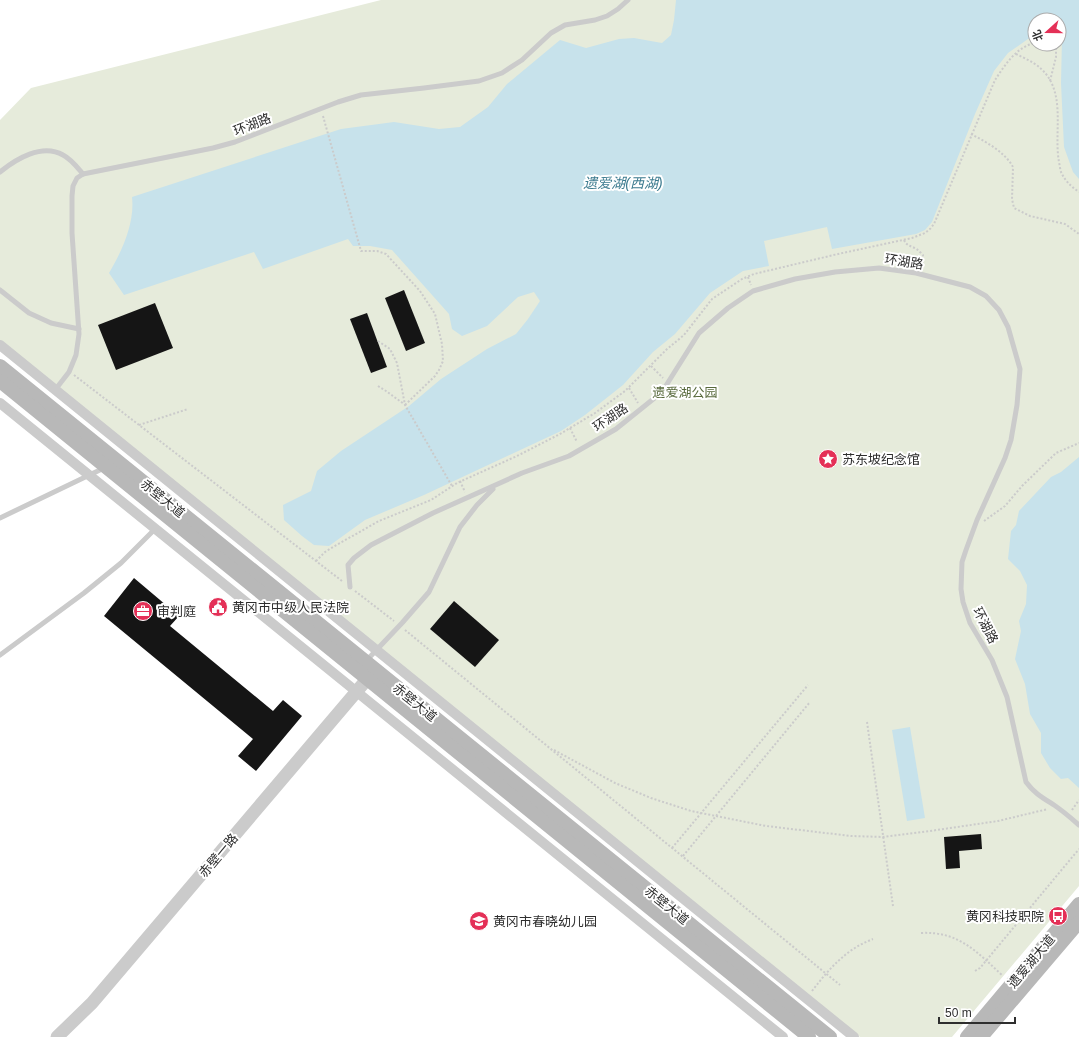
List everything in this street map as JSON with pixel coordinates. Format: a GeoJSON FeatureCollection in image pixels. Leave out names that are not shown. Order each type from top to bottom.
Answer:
{"type":"FeatureCollection","features":[{"type":"Feature","properties":{"kind":"main road","name":"赤壁大道"},"geometry":{"type":"LineString","coordinates":[[0,366],[369,670],[809,1037]]}},
{"type":"Feature","properties":{"kind":"main road","name":"赤壁大道"},"geometry":{"type":"LineString","coordinates":[[0,380],[107,467],[369,670],[830,1037]]}},
{"type":"Feature","properties":{"kind":"main road","name":"遗爱湖大道"},"geometry":{"type":"LineString","coordinates":[[967,1037],[1079,904]]}},
{"type":"Feature","properties":{"kind":"main road","name":"遗爱湖大道"},"geometry":{"type":"LineString","coordinates":[[981,1037],[1079,922]]}},
{"type":"Feature","properties":{"kind":"street"},"geometry":{"type":"LineString","coordinates":[[0,345],[854,1037]]}},
{"type":"Feature","properties":{"kind":"street"},"geometry":{"type":"LineString","coordinates":[[0,403],[783,1037]]}},
{"type":"Feature","properties":{"kind":"street","name":"赤壁一路"},"geometry":{"type":"LineString","coordinates":[[57,1037],[92,1003],[356,692],[369,670]]}},
{"type":"Feature","properties":{"kind":"lane","name":"环湖路"},"geometry":{"type":"LineString","coordinates":[[83,174],[213,148],[235,142],[320,109],[361,95],[479,81],[502,73],[522,60],[551,33],[565,25],[595,20],[607,16],[628,0]]}},
{"type":"Feature","properties":{"kind":"lane"},"geometry":{"type":"LineString","coordinates":[[0,172],[15,161],[27,155],[44,150],[63,155],[75,164],[83,174],[77,178],[73,186],[72,196],[72,234],[79,329],[76,355],[69,372],[55,390]]}},
{"type":"Feature","properties":{"kind":"lane","name":"环湖路"},"geometry":{"type":"LineString","coordinates":[[350,587],[348,565],[354,558],[371,545],[434,513],[522,473],[569,456],[616,428],[662,392],[699,333],[728,308],[753,292],[795,279],[835,272],[878,268],[921,274],[970,287],[986,296],[1000,310],[1008,327],[1020,369],[1017,405],[1011,440],[962,562],[961,588],[964,607],[970,623],[992,660],[1007,697],[1026,782],[1031,789],[1068,815],[1079,825]]}},
{"type":"Feature","properties":{"kind":"lane"},"geometry":{"type":"LineString","coordinates":[[0,290],[34,315],[51,323],[79,329]]}},
{"type":"Feature","properties":{"kind":"lane"},"geometry":{"type":"LineString","coordinates":[[0,518],[107,467]]}},
{"type":"Feature","properties":{"kind":"lane"},"geometry":{"type":"LineString","coordinates":[[369,670],[376,650],[400,626],[429,592],[460,527],[477,505],[495,486]]}},
{"type":"Feature","properties":{"kind":"lane"},"geometry":{"type":"LineString","coordinates":[[0,655],[84,593],[121,562],[155,529]]}},
{"type":"Feature","properties":{"kind":"path"},"geometry":{"type":"LineString","coordinates":[[1050,81],[1056,52]]}},
{"type":"Feature","properties":{"kind":"path"},"geometry":{"type":"LineString","coordinates":[[1015,54],[1036,65],[1047,75],[1054,88],[1058,110],[1057,152],[1061,173],[1066,181],[1079,192]]}},
{"type":"Feature","properties":{"kind":"path"},"geometry":{"type":"LineString","coordinates":[[320,109],[361,251],[377,251],[386,254],[420,291],[435,314],[442,344],[443,361],[439,370],[434,376],[405,405]]}},
{"type":"Feature","properties":{"kind":"path"},"geometry":{"type":"LineString","coordinates":[[971,134],[997,149],[1013,167],[1012,199],[1014,208],[1030,216],[1065,224],[1079,234]]}},
{"type":"Feature","properties":{"kind":"path"},"geometry":{"type":"LineString","coordinates":[[904,240],[906,244],[918,250],[923,255],[921,274]]}},
{"type":"Feature","properties":{"kind":"path"},"geometry":{"type":"LineString","coordinates":[[378,341],[390,349],[397,363],[405,405],[452,486]]}},
{"type":"Feature","properties":{"kind":"path"},"geometry":{"type":"LineString","coordinates":[[651,366],[669,382]]}},
{"type":"Feature","properties":{"kind":"path"},"geometry":{"type":"LineString","coordinates":[[69,372],[400,626],[840,984]]}},
{"type":"Feature","properties":{"kind":"path"},"geometry":{"type":"LineString","coordinates":[[378,386],[386,390],[405,405]]}},
{"type":"Feature","properties":{"kind":"path"},"geometry":{"type":"LineString","coordinates":[[629,388],[642,408]]}},
{"type":"Feature","properties":{"kind":"path"},"geometry":{"type":"LineString","coordinates":[[139,425],[188,409]]}},
{"type":"Feature","properties":{"kind":"path"},"geometry":{"type":"LineString","coordinates":[[570,428],[581,449]]}},
{"type":"Feature","properties":{"kind":"path"},"geometry":{"type":"LineString","coordinates":[[974,529],[1005,506],[1022,486],[1056,453],[1079,443]]}},
{"type":"Feature","properties":{"kind":"path"},"geometry":{"type":"LineString","coordinates":[[460,481],[467,498]]}},
{"type":"Feature","properties":{"kind":"path"},"geometry":{"type":"LineString","coordinates":[[672,848],[808,685]]}},
{"type":"Feature","properties":{"kind":"path"},"geometry":{"type":"LineString","coordinates":[[683,856],[810,702]]}},
{"type":"Feature","properties":{"kind":"path"},"geometry":{"type":"LineString","coordinates":[[866,722],[893,906]]}},
{"type":"Feature","properties":{"kind":"path"},"geometry":{"type":"LineString","coordinates":[[549,747],[616,783],[651,798],[701,814],[766,826],[852,836],[883,837],[998,821],[1056,807]]}},
{"type":"Feature","properties":{"kind":"path"},"geometry":{"type":"LineString","coordinates":[[1068,815],[1079,800]]}},
{"type":"Feature","properties":{"kind":"path"},"geometry":{"type":"LineString","coordinates":[[975,971],[986,960],[1079,849]]}},
{"type":"Feature","properties":{"kind":"path"},"geometry":{"type":"LineString","coordinates":[[921,933],[931,932],[957,939],[971,947],[1012,985]]}},
{"type":"Feature","properties":{"kind":"path"},"geometry":{"type":"LineString","coordinates":[[806,999],[826,973],[849,951],[862,943],[873,939]]}},
{"type":"Feature","properties":{"kind":"green space","name":"遗爱湖公园"},"geometry":{"type":"Polygon","coordinates":[[[381,0],[1079,0],[1079,886],[952,1037],[860,1037],[0,341],[0,120],[31,88],[381,0]]]}},
{"type":"Feature","properties":{"kind":"water","name":"遗爱湖(西湖)"},"geometry":{"type":"Polygon","coordinates":[[[676,0],[1079,0],[1079,179],[1073,172],[1064,147],[1061,83],[1062,52],[1067,52],[1067,12],[1027,12],[1027,40],[1008,53],[994,71],[975,114],[932,222],[925,230],[916,234],[832,249],[827,227],[764,241],[769,266],[743,271],[710,293],[675,334],[653,352],[623,385],[585,415],[561,431],[424,495],[365,520],[329,546],[314,545],[284,520],[283,505],[311,491],[317,471],[341,451],[409,406],[441,379],[487,349],[516,334],[540,301],[534,292],[518,297],[487,326],[462,336],[452,329],[449,314],[392,250],[370,246],[353,246],[348,239],[263,269],[254,252],[124,295],[109,273],[123,246],[129,227],[132,217],[132,197],[341,129],[394,122],[439,129],[460,127],[488,107],[507,84],[560,40],[586,48],[619,39],[634,38],[662,43],[671,35],[676,0]]]}},
{"type":"Feature","properties":{"kind":"water"},"geometry":{"type":"Polygon","coordinates":[[[1079,457],[1079,788],[1068,778],[1061,779],[1050,768],[1041,753],[1041,733],[1030,714],[1025,684],[1015,659],[1021,631],[1019,621],[1026,604],[1027,585],[1020,571],[1008,559],[1011,531],[1016,525],[1019,511],[1051,477],[1061,472],[1079,457]]]}},
{"type":"Feature","properties":{"kind":"water"},"geometry":{"type":"Polygon","coordinates":[[[910,727],[925,818],[907,821],[892,730],[910,727]]]}},
{"type":"Feature","properties":{"kind":"building"},"geometry":{"type":"Polygon","coordinates":[[[404,290],[425,343],[406,351],[385,298],[404,290]]]}},
{"type":"Feature","properties":{"kind":"building"},"geometry":{"type":"Polygon","coordinates":[[[155,303],[173,348],[116,370],[98,325],[155,303]]]}},
{"type":"Feature","properties":{"kind":"building"},"geometry":{"type":"Polygon","coordinates":[[[367,313],[387,367],[371,373],[350,319],[367,313]]]}},
{"type":"Feature","properties":{"kind":"building"},"geometry":{"type":"Polygon","coordinates":[[[134,578],[179,616],[170,626],[273,711],[283,700],[302,716],[256,771],[238,756],[253,739],[104,616],[134,578]]]}},
{"type":"Feature","properties":{"kind":"building"},"geometry":{"type":"Polygon","coordinates":[[[454,601],[499,640],[475,667],[430,629],[454,601]]]}},
{"type":"Feature","properties":{"kind":"building"},"geometry":{"type":"Polygon","coordinates":[[[981,834],[982,849],[959,851],[960,868],[946,869],[944,837],[981,834]]]}},
{"type":"Feature","properties":{"kind":"place","name":"苏东坡纪念馆"},"geometry":{"type":"Point","coordinates":[828,459]}},
{"type":"Feature","properties":{"kind":"place","name":"黄冈市中级人民法院"},"geometry":{"type":"Point","coordinates":[218,607]}},
{"type":"Feature","properties":{"kind":"place","name":"审判庭"},"geometry":{"type":"Point","coordinates":[143,611]}},
{"type":"Feature","properties":{"kind":"place","name":"黄冈科技职院"},"geometry":{"type":"Point","coordinates":[1058,916]}},
{"type":"Feature","properties":{"kind":"place","name":"黄冈市春晓幼儿园"},"geometry":{"type":"Point","coordinates":[479,921]}}]}
